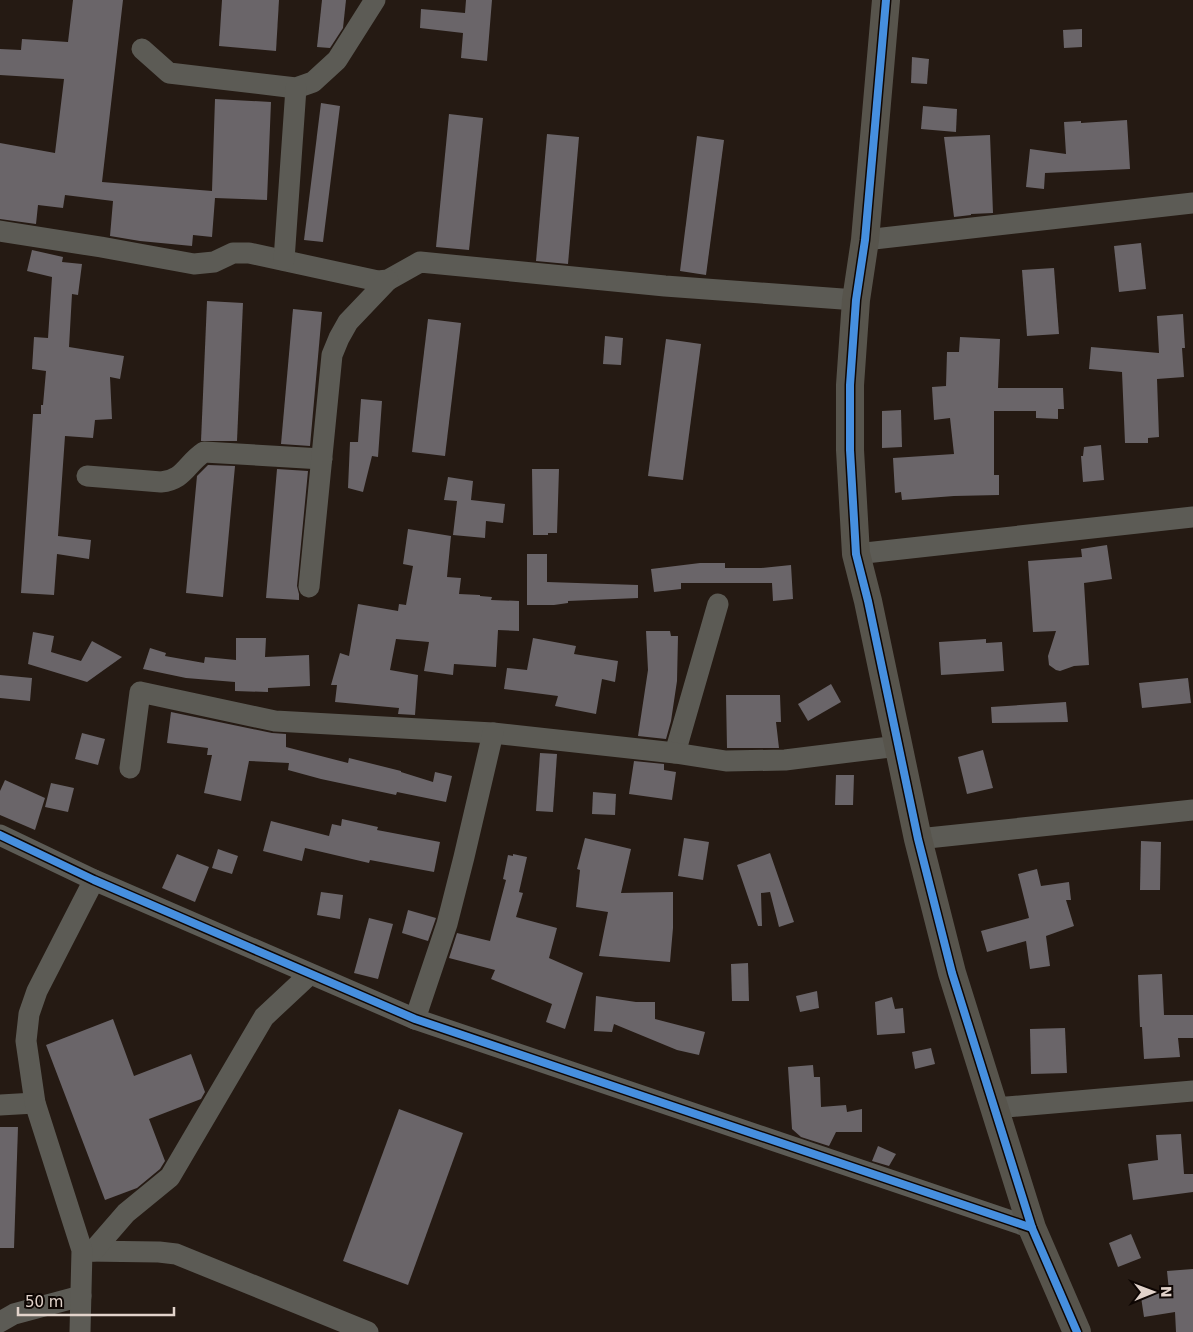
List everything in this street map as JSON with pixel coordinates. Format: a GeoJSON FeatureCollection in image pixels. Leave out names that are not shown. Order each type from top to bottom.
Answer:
{"type":"FeatureCollection","features":[{"type":"Feature","properties":{"kind":"street"},"geometry":{"type":"LineString","coordinates":[[142,49],[169,72],[296,88],[312,82],[337,60],[374,0]]}},
{"type":"Feature","properties":{"kind":"street"},"geometry":{"type":"LineString","coordinates":[[886,0],[865,240],[856,300],[850,385],[856,554],[868,601],[918,839],[952,973],[1032,1228],[1077,1332]]}},
{"type":"Feature","properties":{"kind":"street"},"geometry":{"type":"LineString","coordinates":[[284,260],[296,88]]}},
{"type":"Feature","properties":{"kind":"street"},"geometry":{"type":"LineString","coordinates":[[865,240],[1193,203]]}},
{"type":"Feature","properties":{"kind":"street"},"geometry":{"type":"LineString","coordinates":[[0,231],[194,264],[214,262],[233,253],[249,253],[378,281],[388,280]]}},
{"type":"Feature","properties":{"kind":"street"},"geometry":{"type":"LineString","coordinates":[[309,587],[332,355],[348,322],[388,280],[420,262],[665,286],[856,300]]}},
{"type":"Feature","properties":{"kind":"street"},"geometry":{"type":"LineString","coordinates":[[87,476],[160,482],[172,481],[181,475],[196,457],[204,452],[322,459]]}},
{"type":"Feature","properties":{"kind":"street"},"geometry":{"type":"LineString","coordinates":[[856,554],[1193,517]]}},
{"type":"Feature","properties":{"kind":"street"},"geometry":{"type":"LineString","coordinates":[[675,753],[718,604]]}},
{"type":"Feature","properties":{"kind":"street"},"geometry":{"type":"LineString","coordinates":[[130,768],[140,692],[275,721],[493,733],[675,753],[726,761],[785,760],[898,746]]}},
{"type":"Feature","properties":{"kind":"street"},"geometry":{"type":"LineString","coordinates":[[415,1019],[447,924],[493,733]]}},
{"type":"Feature","properties":{"kind":"street"},"geometry":{"type":"LineString","coordinates":[[918,839],[1193,810]]}},
{"type":"Feature","properties":{"kind":"street"},"geometry":{"type":"LineString","coordinates":[[0,835],[94,880],[415,1019],[1032,1228]]}},
{"type":"Feature","properties":{"kind":"street"},"geometry":{"type":"LineString","coordinates":[[80,1332],[81,1296],[88,1251],[35,1103],[26,1041],[29,1014],[36,991],[94,880]]}},
{"type":"Feature","properties":{"kind":"street"},"geometry":{"type":"LineString","coordinates":[[88,1251],[126,1213],[170,1177],[264,1017],[310,974]]}},
{"type":"Feature","properties":{"kind":"street"},"geometry":{"type":"LineString","coordinates":[[994,1108],[1193,1091]]}},
{"type":"Feature","properties":{"kind":"street"},"geometry":{"type":"LineString","coordinates":[[0,1105],[35,1103]]}},
{"type":"Feature","properties":{"kind":"street"},"geometry":{"type":"LineString","coordinates":[[88,1251],[176,1254],[368,1332]]}},
{"type":"Feature","properties":{"kind":"street"},"geometry":{"type":"LineString","coordinates":[[0,1322],[14,1314],[81,1296]]}},
{"type":"Feature","properties":{"kind":"building"},"geometry":{"type":"Polygon","coordinates":[[[73,0],[123,0],[102,182],[212,191],[215,99],[271,102],[267,200],[215,198],[212,237],[193,235],[192,246],[110,236],[113,201],[65,195],[63,208],[38,205],[36,224],[0,219],[0,143],[55,153],[64,79],[0,75],[0,49],[21,50],[22,39],[68,42],[73,0]]]}},
{"type":"Feature","properties":{"kind":"building"},"geometry":{"type":"Polygon","coordinates":[[[222,0],[279,0],[276,51],[219,46],[222,0]]]}},
{"type":"Feature","properties":{"kind":"building"},"geometry":{"type":"Polygon","coordinates":[[[322,0],[346,0],[343,28],[330,48],[317,47],[322,0]]]}},
{"type":"Feature","properties":{"kind":"building"},"geometry":{"type":"Polygon","coordinates":[[[466,0],[492,0],[487,61],[461,58],[463,33],[420,28],[421,9],[465,13],[466,0]]]}},
{"type":"Feature","properties":{"kind":"building"},"geometry":{"type":"Polygon","coordinates":[[[1082,29],[1082,47],[1064,48],[1063,30],[1082,29]]]}},
{"type":"Feature","properties":{"kind":"building"},"geometry":{"type":"Polygon","coordinates":[[[912,57],[929,59],[927,84],[911,83],[912,57]]]}},
{"type":"Feature","properties":{"kind":"building"},"geometry":{"type":"Polygon","coordinates":[[[321,103],[340,106],[323,242],[304,240],[321,103]]]}},
{"type":"Feature","properties":{"kind":"building"},"geometry":{"type":"Polygon","coordinates":[[[923,106],[957,109],[956,132],[921,129],[923,106]]]}},
{"type":"Feature","properties":{"kind":"building"},"geometry":{"type":"Polygon","coordinates":[[[449,114],[483,118],[469,250],[436,247],[449,114]]]}},
{"type":"Feature","properties":{"kind":"building"},"geometry":{"type":"Polygon","coordinates":[[[1127,120],[1130,169],[1045,173],[1044,189],[1026,187],[1030,149],[1066,154],[1064,122],[1081,121],[1081,123],[1127,120]]]}},
{"type":"Feature","properties":{"kind":"building"},"geometry":{"type":"Polygon","coordinates":[[[547,134],[579,137],[568,264],[536,261],[547,134]]]}},
{"type":"Feature","properties":{"kind":"building"},"geometry":{"type":"Polygon","coordinates":[[[990,135],[993,213],[954,217],[944,137],[990,135]]]}},
{"type":"Feature","properties":{"kind":"building"},"geometry":{"type":"Polygon","coordinates":[[[697,136],[724,140],[706,275],[680,271],[697,136]]]}},
{"type":"Feature","properties":{"kind":"building"},"geometry":{"type":"Polygon","coordinates":[[[1141,243],[1146,289],[1119,292],[1114,246],[1141,243]]]}},
{"type":"Feature","properties":{"kind":"building"},"geometry":{"type":"Polygon","coordinates":[[[32,250],[63,257],[62,262],[82,264],[78,295],[72,294],[69,347],[124,356],[120,379],[110,377],[112,419],[95,420],[93,438],[65,436],[58,536],[91,540],[89,559],[57,554],[54,595],[21,593],[33,414],[41,414],[46,371],[32,369],[34,337],[48,338],[52,277],[27,271],[32,250]]]}},
{"type":"Feature","properties":{"kind":"building"},"geometry":{"type":"Polygon","coordinates":[[[1054,268],[1059,334],[1027,336],[1022,270],[1054,268]]]}},
{"type":"Feature","properties":{"kind":"building"},"geometry":{"type":"Polygon","coordinates":[[[207,301],[243,303],[237,441],[201,441],[207,301]]]}},
{"type":"Feature","properties":{"kind":"building"},"geometry":{"type":"Polygon","coordinates":[[[293,309],[322,312],[310,446],[281,444],[293,309]]]}},
{"type":"Feature","properties":{"kind":"building"},"geometry":{"type":"Polygon","coordinates":[[[1183,314],[1185,348],[1182,348],[1184,377],[1157,379],[1159,437],[1148,438],[1148,443],[1125,443],[1122,372],[1089,369],[1091,347],[1159,353],[1157,316],[1183,314]]]}},
{"type":"Feature","properties":{"kind":"building"},"geometry":{"type":"Polygon","coordinates":[[[428,319],[461,323],[445,456],[412,452],[428,319]]]}},
{"type":"Feature","properties":{"kind":"building"},"geometry":{"type":"Polygon","coordinates":[[[605,336],[623,338],[621,365],[603,364],[605,336]]]}},
{"type":"Feature","properties":{"kind":"building"},"geometry":{"type":"Polygon","coordinates":[[[960,337],[1000,339],[998,388],[1063,388],[1064,409],[1058,409],[1058,419],[1036,418],[1036,411],[994,411],[994,475],[999,475],[999,495],[902,500],[901,492],[895,493],[893,458],[954,454],[950,418],[934,420],[932,387],[946,386],[947,352],[959,352],[960,337]]]}},
{"type":"Feature","properties":{"kind":"building"},"geometry":{"type":"Polygon","coordinates":[[[666,339],[701,344],[683,480],[648,476],[666,339]]]}},
{"type":"Feature","properties":{"kind":"building"},"geometry":{"type":"Polygon","coordinates":[[[361,399],[382,401],[378,457],[372,456],[363,492],[348,488],[350,442],[358,442],[361,399]]]}},
{"type":"Feature","properties":{"kind":"building"},"geometry":{"type":"Polygon","coordinates":[[[901,410],[902,447],[882,448],[882,411],[901,410]]]}},
{"type":"Feature","properties":{"kind":"building"},"geometry":{"type":"Polygon","coordinates":[[[1101,445],[1104,480],[1083,482],[1081,456],[1083,456],[1084,447],[1101,445]]]}},
{"type":"Feature","properties":{"kind":"building"},"geometry":{"type":"Polygon","coordinates":[[[208,465],[235,466],[223,597],[186,593],[197,476],[208,465]]]}},
{"type":"Feature","properties":{"kind":"building"},"geometry":{"type":"Polygon","coordinates":[[[277,469],[308,471],[297,586],[299,600],[266,598],[277,469]]]}},
{"type":"Feature","properties":{"kind":"building"},"geometry":{"type":"Polygon","coordinates":[[[532,469],[559,469],[557,533],[533,535],[532,469]]]}},
{"type":"Feature","properties":{"kind":"building"},"geometry":{"type":"Polygon","coordinates":[[[448,477],[473,481],[471,500],[505,504],[503,523],[486,521],[485,538],[453,535],[457,501],[444,500],[448,477]]]}},
{"type":"Feature","properties":{"kind":"building"},"geometry":{"type":"Polygon","coordinates":[[[408,529],[451,536],[447,577],[461,578],[459,594],[492,597],[491,600],[519,601],[519,631],[498,630],[496,667],[454,664],[453,675],[424,671],[429,642],[396,639],[390,670],[418,675],[415,715],[398,714],[399,708],[335,702],[337,685],[331,685],[340,653],[349,656],[358,604],[398,611],[399,604],[406,605],[413,566],[403,564],[408,529]]]}},
{"type":"Feature","properties":{"kind":"building"},"geometry":{"type":"Polygon","coordinates":[[[1107,545],[1112,579],[1084,583],[1089,665],[1074,666],[1060,671],[1056,670],[1049,665],[1048,656],[1056,631],[1033,632],[1028,561],[1082,557],[1081,549],[1107,545]]]}},
{"type":"Feature","properties":{"kind":"building"},"geometry":{"type":"Polygon","coordinates":[[[527,554],[547,554],[547,582],[638,585],[638,598],[568,601],[568,603],[554,605],[527,605],[527,554]]]}},
{"type":"Feature","properties":{"kind":"building"},"geometry":{"type":"Polygon","coordinates":[[[700,563],[725,563],[725,568],[761,568],[791,565],[793,599],[773,601],[772,583],[681,583],[681,589],[654,592],[651,569],[700,563]]]}},
{"type":"Feature","properties":{"kind":"building"},"geometry":{"type":"Polygon","coordinates":[[[646,631],[670,631],[671,636],[678,636],[677,681],[671,721],[666,739],[638,736],[648,670],[646,631]]]}},
{"type":"Feature","properties":{"kind":"building"},"geometry":{"type":"Polygon","coordinates":[[[33,632],[54,636],[51,652],[81,661],[92,641],[122,657],[87,682],[28,664],[33,632]]]}},
{"type":"Feature","properties":{"kind":"building"},"geometry":{"type":"Polygon","coordinates":[[[236,638],[266,638],[265,657],[309,655],[310,686],[268,688],[268,692],[235,691],[235,682],[186,678],[143,669],[150,648],[166,653],[165,656],[204,663],[205,657],[236,660],[236,638]]]}},
{"type":"Feature","properties":{"kind":"building"},"geometry":{"type":"Polygon","coordinates":[[[533,638],[576,646],[574,654],[618,661],[615,682],[602,679],[596,714],[555,706],[558,696],[504,689],[507,668],[527,670],[533,638]]]}},
{"type":"Feature","properties":{"kind":"building"},"geometry":{"type":"Polygon","coordinates":[[[986,639],[986,643],[1002,642],[1004,671],[941,675],[939,642],[986,639]]]}},
{"type":"Feature","properties":{"kind":"building"},"geometry":{"type":"Polygon","coordinates":[[[0,675],[32,678],[30,701],[0,698],[0,675]]]}},
{"type":"Feature","properties":{"kind":"building"},"geometry":{"type":"Polygon","coordinates":[[[1188,678],[1191,703],[1142,708],[1139,683],[1188,678]]]}},
{"type":"Feature","properties":{"kind":"building"},"geometry":{"type":"Polygon","coordinates":[[[831,684],[841,702],[808,721],[798,704],[831,684]]]}},
{"type":"Feature","properties":{"kind":"building"},"geometry":{"type":"Polygon","coordinates":[[[726,695],[780,695],[781,722],[776,722],[779,748],[727,748],[726,695]]]}},
{"type":"Feature","properties":{"kind":"building"},"geometry":{"type":"Polygon","coordinates":[[[1066,702],[1068,722],[992,723],[991,707],[1066,702]]]}},
{"type":"Feature","properties":{"kind":"building"},"geometry":{"type":"Polygon","coordinates":[[[171,712],[272,733],[286,734],[286,747],[348,763],[349,758],[401,771],[433,782],[435,772],[452,776],[446,802],[397,792],[396,795],[321,779],[288,770],[289,763],[249,761],[241,801],[204,793],[212,755],[207,755],[208,748],[167,743],[171,712]]]}},
{"type":"Feature","properties":{"kind":"building"},"geometry":{"type":"Polygon","coordinates":[[[82,733],[105,739],[98,765],[75,759],[82,733]]]}},
{"type":"Feature","properties":{"kind":"building"},"geometry":{"type":"Polygon","coordinates":[[[983,750],[993,788],[967,794],[958,757],[983,750]]]}},
{"type":"Feature","properties":{"kind":"building"},"geometry":{"type":"Polygon","coordinates":[[[540,753],[557,754],[553,812],[536,811],[540,753]]]}},
{"type":"Feature","properties":{"kind":"building"},"geometry":{"type":"Polygon","coordinates":[[[634,761],[664,764],[664,770],[676,772],[672,800],[629,794],[634,761]]]}},
{"type":"Feature","properties":{"kind":"building"},"geometry":{"type":"Polygon","coordinates":[[[836,775],[854,775],[853,805],[835,805],[836,775]]]}},
{"type":"Feature","properties":{"kind":"building"},"geometry":{"type":"Polygon","coordinates":[[[5,780],[45,798],[35,830],[0,815],[0,791],[5,780]]]}},
{"type":"Feature","properties":{"kind":"building"},"geometry":{"type":"Polygon","coordinates":[[[51,783],[74,788],[68,812],[45,807],[51,783]]]}},
{"type":"Feature","properties":{"kind":"building"},"geometry":{"type":"Polygon","coordinates":[[[593,792],[616,794],[615,815],[592,814],[593,792]]]}},
{"type":"Feature","properties":{"kind":"building"},"geometry":{"type":"Polygon","coordinates":[[[342,819],[378,827],[377,830],[440,842],[434,872],[370,860],[369,863],[305,848],[302,861],[263,851],[271,821],[329,836],[332,824],[341,826],[342,819]]]}},
{"type":"Feature","properties":{"kind":"building"},"geometry":{"type":"Polygon","coordinates":[[[585,838],[631,849],[621,893],[673,892],[673,928],[670,962],[599,956],[608,912],[576,907],[580,870],[577,869],[585,838]]]}},
{"type":"Feature","properties":{"kind":"building"},"geometry":{"type":"Polygon","coordinates":[[[684,838],[709,842],[703,880],[678,876],[684,838]]]}},
{"type":"Feature","properties":{"kind":"building"},"geometry":{"type":"Polygon","coordinates":[[[1141,841],[1161,842],[1160,890],[1140,890],[1141,841]]]}},
{"type":"Feature","properties":{"kind":"building"},"geometry":{"type":"Polygon","coordinates":[[[218,849],[238,856],[232,874],[212,868],[218,849]]]}},
{"type":"Feature","properties":{"kind":"building"},"geometry":{"type":"Polygon","coordinates":[[[770,853],[794,922],[779,927],[770,892],[761,893],[762,926],[758,926],[737,865],[770,853]]]}},
{"type":"Feature","properties":{"kind":"building"},"geometry":{"type":"Polygon","coordinates":[[[177,854],[209,867],[195,902],[162,888],[177,854]]]}},
{"type":"Feature","properties":{"kind":"building"},"geometry":{"type":"Polygon","coordinates":[[[513,854],[527,857],[519,892],[523,893],[516,917],[557,928],[549,958],[583,973],[565,1029],[546,1022],[552,1004],[491,979],[495,970],[449,958],[457,933],[490,941],[506,880],[503,879],[508,855],[513,856],[513,854]]]}},
{"type":"Feature","properties":{"kind":"building"},"geometry":{"type":"Polygon","coordinates":[[[1037,869],[1041,886],[1069,882],[1071,900],[1066,900],[1074,926],[1046,936],[1050,966],[1030,969],[1026,941],[987,952],[981,931],[1029,918],[1018,874],[1037,869]]]}},
{"type":"Feature","properties":{"kind":"building"},"geometry":{"type":"Polygon","coordinates":[[[321,892],[343,895],[340,919],[317,915],[321,892]]]}},
{"type":"Feature","properties":{"kind":"building"},"geometry":{"type":"Polygon","coordinates":[[[408,910],[436,918],[428,941],[402,933],[408,910]]]}},
{"type":"Feature","properties":{"kind":"building"},"geometry":{"type":"Polygon","coordinates":[[[369,918],[393,924],[378,979],[354,973],[369,918]]]}},
{"type":"Feature","properties":{"kind":"building"},"geometry":{"type":"Polygon","coordinates":[[[748,963],[749,1001],[732,1001],[731,964],[748,963]]]}},
{"type":"Feature","properties":{"kind":"building"},"geometry":{"type":"Polygon","coordinates":[[[1162,974],[1164,1015],[1193,1015],[1193,1038],[1178,1038],[1180,1057],[1144,1059],[1142,1027],[1140,1027],[1138,975],[1162,974]]]}},
{"type":"Feature","properties":{"kind":"building"},"geometry":{"type":"Polygon","coordinates":[[[817,991],[819,1008],[800,1012],[796,996],[817,991]]]}},
{"type":"Feature","properties":{"kind":"building"},"geometry":{"type":"Polygon","coordinates":[[[596,996],[636,1002],[655,1002],[655,1019],[705,1032],[699,1055],[677,1050],[614,1024],[612,1032],[594,1031],[596,996]]]}},
{"type":"Feature","properties":{"kind":"building"},"geometry":{"type":"Polygon","coordinates":[[[892,997],[895,1009],[903,1008],[905,1033],[877,1035],[875,1002],[892,997]]]}},
{"type":"Feature","properties":{"kind":"building"},"geometry":{"type":"Polygon","coordinates":[[[113,1019],[134,1076],[191,1054],[205,1092],[201,1099],[149,1119],[165,1161],[160,1169],[137,1188],[105,1200],[46,1045],[113,1019]]]}},
{"type":"Feature","properties":{"kind":"building"},"geometry":{"type":"Polygon","coordinates":[[[1065,1028],[1067,1073],[1031,1074],[1030,1029],[1065,1028]]]}},
{"type":"Feature","properties":{"kind":"building"},"geometry":{"type":"Polygon","coordinates":[[[931,1048],[935,1064],[915,1069],[912,1052],[931,1048]]]}},
{"type":"Feature","properties":{"kind":"building"},"geometry":{"type":"Polygon","coordinates":[[[813,1065],[814,1077],[820,1077],[821,1107],[846,1105],[847,1112],[862,1109],[862,1132],[836,1132],[829,1146],[801,1137],[792,1129],[788,1067],[813,1065]]]}},
{"type":"Feature","properties":{"kind":"building"},"geometry":{"type":"Polygon","coordinates":[[[399,1109],[463,1133],[408,1285],[343,1261],[399,1109]]]}},
{"type":"Feature","properties":{"kind":"building"},"geometry":{"type":"Polygon","coordinates":[[[0,1127],[18,1127],[14,1248],[0,1248],[0,1127]]]}},
{"type":"Feature","properties":{"kind":"building"},"geometry":{"type":"Polygon","coordinates":[[[1181,1134],[1184,1174],[1193,1174],[1193,1192],[1133,1200],[1128,1164],[1158,1160],[1156,1135],[1181,1134]]]}},
{"type":"Feature","properties":{"kind":"building"},"geometry":{"type":"Polygon","coordinates":[[[878,1146],[896,1154],[889,1166],[872,1161],[878,1146]]]}},
{"type":"Feature","properties":{"kind":"building"},"geometry":{"type":"Polygon","coordinates":[[[1131,1234],[1141,1258],[1118,1267],[1109,1243],[1131,1234]]]}},
{"type":"Feature","properties":{"kind":"building"},"geometry":{"type":"Polygon","coordinates":[[[1193,1269],[1193,1332],[1176,1332],[1175,1312],[1144,1317],[1141,1297],[1169,1291],[1167,1271],[1193,1269]]]}},
{"type":"Feature","properties":{"kind":"cycle path"},"geometry":{"type":"LineString","coordinates":[[886,0],[865,240],[856,300],[850,385],[850,450],[856,554],[868,601],[918,839],[952,973],[1032,1228],[1077,1332]]}},
{"type":"Feature","properties":{"kind":"cycle path"},"geometry":{"type":"LineString","coordinates":[[0,835],[94,880],[415,1019],[1032,1228]]}}]}
